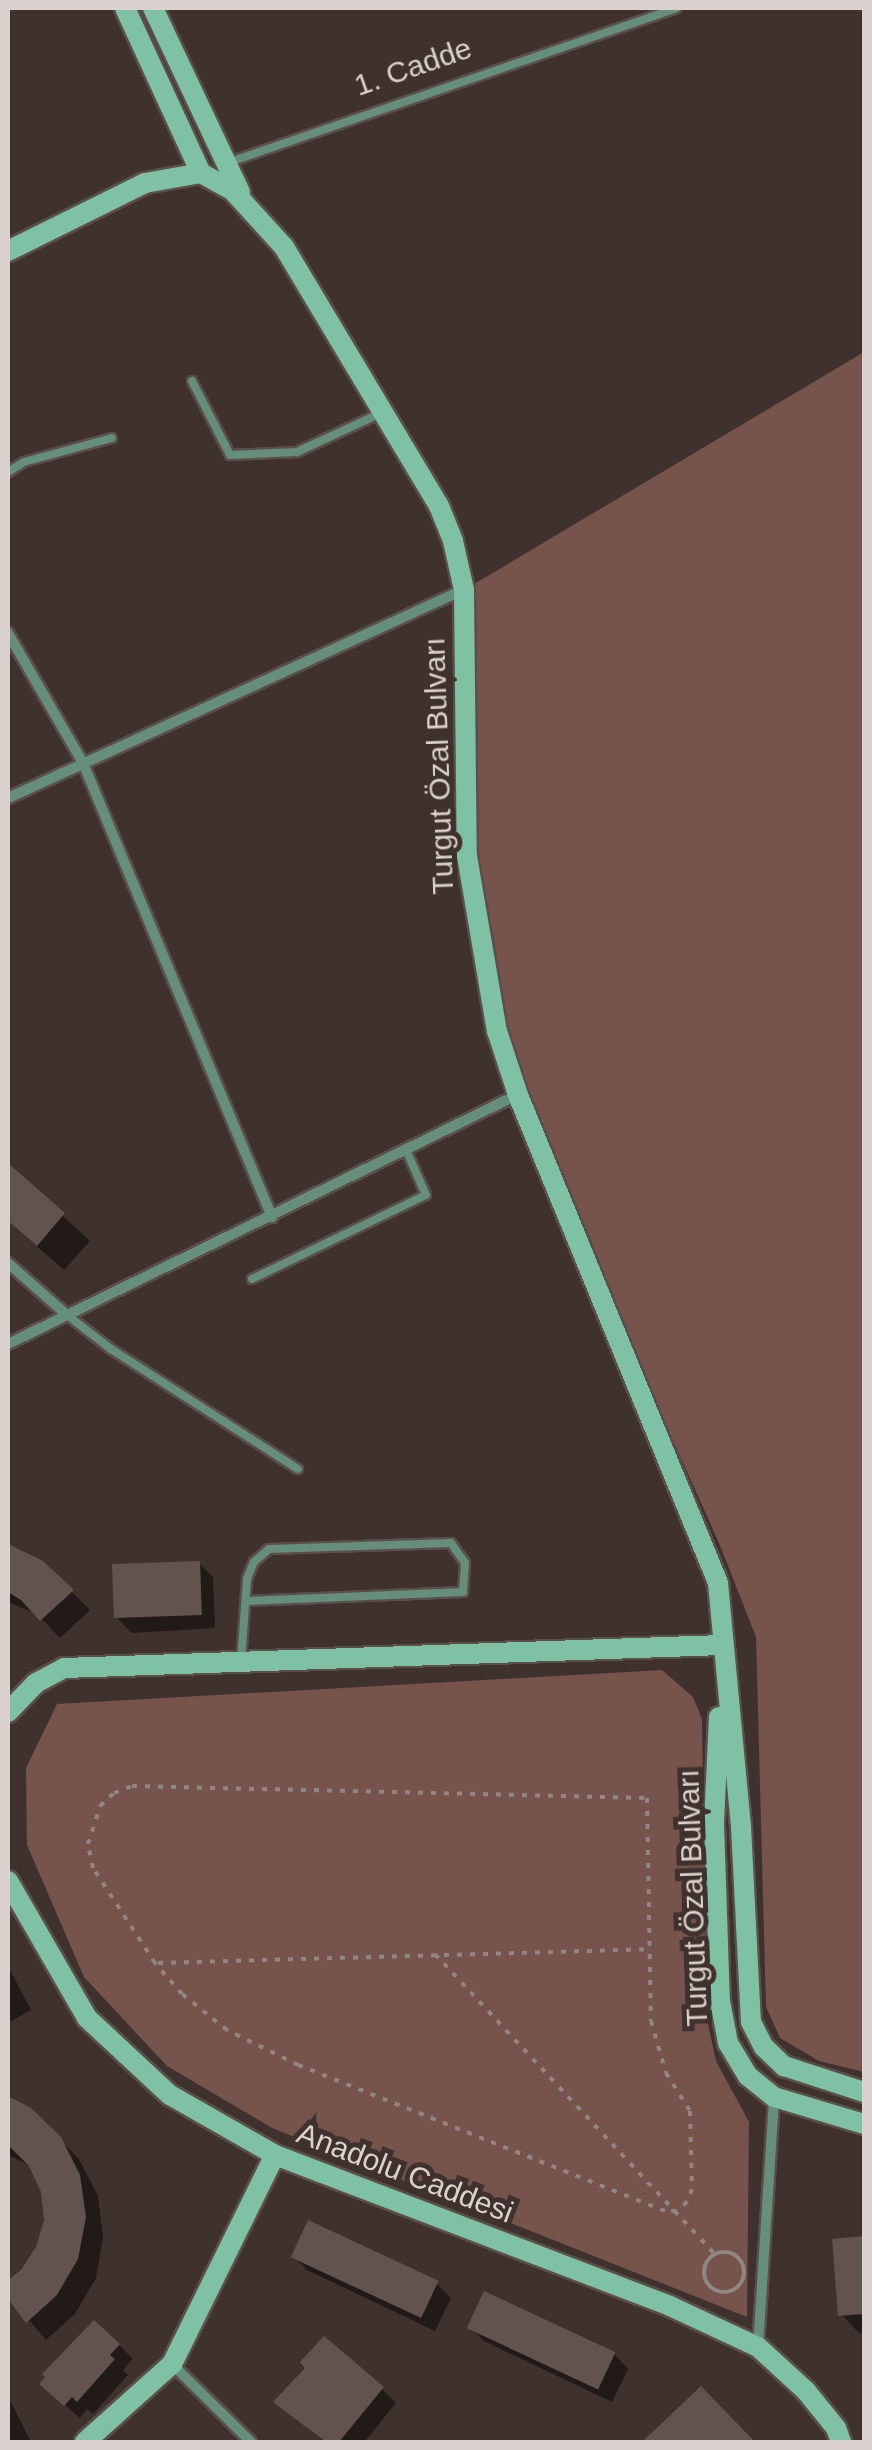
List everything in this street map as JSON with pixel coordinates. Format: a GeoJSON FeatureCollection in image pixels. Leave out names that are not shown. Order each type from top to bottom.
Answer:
{"type":"FeatureCollection","features":[{"type":"Feature","properties":{"kind":"street"},"geometry":{"type":"LineString","coordinates":[[8,251],[146,183],[201,173],[125,8]]}},
{"type":"Feature","properties":{"kind":"street","name":"Turgut Özal Bulvarı"},"geometry":{"type":"LineString","coordinates":[[152,8],[245,203]]}},
{"type":"Feature","properties":{"kind":"street","name":"Turgut Özal Bulvarı"},"geometry":{"type":"LineString","coordinates":[[201,173],[225,185],[245,203],[284,248],[439,506],[453,541],[464,590],[467,856],[497,1031],[518,1095],[718,1584],[741,1826],[751,2022],[764,2047],[784,2066],[864,2092]]}},
{"type":"Feature","properties":{"kind":"street"},"geometry":{"type":"LineString","coordinates":[[8,798],[464,590]]}},
{"type":"Feature","properties":{"kind":"street"},"geometry":{"type":"LineString","coordinates":[[8,633],[82,763],[272,1217]]}},
{"type":"Feature","properties":{"kind":"street"},"geometry":{"type":"LineString","coordinates":[[8,1344],[518,1095]]}},
{"type":"Feature","properties":{"kind":"street"},"geometry":{"type":"LineString","coordinates":[[8,1263],[67,1315]]}},
{"type":"Feature","properties":{"kind":"street"},"geometry":{"type":"LineString","coordinates":[[9,1707],[36,1683],[64,1668],[722,1644]]}},
{"type":"Feature","properties":{"kind":"street","name":"Turgut Özal Bulvarı"},"geometry":{"type":"LineString","coordinates":[[722,1644],[714,1823],[722,2014],[736,2060],[774,2097],[864,2124]]}},
{"type":"Feature","properties":{"kind":"street","name":"Anadolu Caddesi"},"geometry":{"type":"LineString","coordinates":[[9,1891],[88,2018],[125,2057],[170,2095],[275,2155],[670,2306],[758,2347],[806,2391],[836,2428],[841,2442]]}},
{"type":"Feature","properties":{"kind":"street"},"geometry":{"type":"LineString","coordinates":[[758,2347],[774,2097]]}},
{"type":"Feature","properties":{"kind":"street"},"geometry":{"type":"LineString","coordinates":[[86,2442],[172,2364],[275,2155]]}},
{"type":"Feature","properties":{"kind":"street"},"geometry":{"type":"LineString","coordinates":[[172,2364],[251,2442]]}},
{"type":"Feature","properties":{"kind":"lane","name":"1. Cadde"},"geometry":{"type":"LineString","coordinates":[[226,164],[676,8]]}},
{"type":"Feature","properties":{"kind":"lane"},"geometry":{"type":"LineString","coordinates":[[192,382],[230,455],[297,452],[383,412]]}},
{"type":"Feature","properties":{"kind":"lane"},"geometry":{"type":"LineString","coordinates":[[8,472],[24,462],[112,438]]}},
{"type":"Feature","properties":{"kind":"lane"},"geometry":{"type":"LineString","coordinates":[[252,1279],[426,1194],[406,1150]]}},
{"type":"Feature","properties":{"kind":"lane"},"geometry":{"type":"LineString","coordinates":[[67,1315],[111,1349],[298,1469]]}},
{"type":"Feature","properties":{"kind":"lane"},"geometry":{"type":"LineString","coordinates":[[241,1661],[246,1600],[254,1562],[280,1546],[451,1543],[465,1563],[463,1592],[246,1600]]}},
{"type":"Feature","properties":{"kind":"path"},"geometry":{"type":"LineString","coordinates":[[132,1786],[647,1798],[648,1949],[657,2052],[692,2118],[692,2189],[687,2202],[676,2211],[664,2211],[251,2045],[182,1994],[155,1963],[93,1868],[88,1844],[100,1806],[114,1793],[132,1786]]}},
{"type":"Feature","properties":{"kind":"path"},"geometry":{"type":"LineString","coordinates":[[155,1963],[648,1949]]}},
{"type":"Feature","properties":{"kind":"path"},"geometry":{"type":"LineString","coordinates":[[435,1954],[715,2254]]}},
{"type":"Feature","properties":{"kind":"path"},"geometry":{"type":"LineString","coordinates":[[728,2252],[742,2262],[744,2275],[733,2290],[713,2289],[705,2278],[706,2264],[715,2254],[728,2252]]}},
{"type":"Feature","properties":{"kind":"shaded area"},"geometry":{"type":"Polygon","coordinates":[[[864,352],[864,2072],[819,2061],[780,2038],[766,2007],[756,1637],[719,1543],[518,1095],[477,931],[464,590],[864,352]]]}},
{"type":"Feature","properties":{"kind":"shaded area"},"geometry":{"type":"Polygon","coordinates":[[[662,1670],[693,1697],[702,1719],[706,2015],[716,2061],[749,2122],[747,2317],[272,2128],[167,2066],[84,1977],[27,1845],[26,1768],[57,1704],[662,1670]]]}},
{"type":"Feature","properties":{"kind":"building"},"geometry":{"type":"Polygon","coordinates":[[[8,1163],[65,1213],[37,1246],[8,1221],[8,1163]]]}},
{"type":"Feature","properties":{"kind":"building"},"geometry":{"type":"Polygon","coordinates":[[[8,1544],[43,1561],[74,1590],[40,1621],[8,1592],[8,1544]]]}},
{"type":"Feature","properties":{"kind":"building"},"geometry":{"type":"Polygon","coordinates":[[[200,1561],[202,1615],[114,1618],[112,1564],[200,1561]]]}},
{"type":"Feature","properties":{"kind":"building"},"geometry":{"type":"Polygon","coordinates":[[[8,2096],[31,2108],[61,2137],[80,2175],[86,2217],[78,2259],[57,2295],[26,2323],[8,2299],[8,2280],[21,2270],[36,2247],[44,2220],[41,2192],[29,2166],[8,2145],[8,2096]]]}},
{"type":"Feature","properties":{"kind":"building"},"geometry":{"type":"Polygon","coordinates":[[[308,2220],[439,2281],[421,2318],[291,2257],[308,2220]]]}},
{"type":"Feature","properties":{"kind":"building"},"geometry":{"type":"Polygon","coordinates":[[[864,2236],[864,2314],[838,2316],[832,2239],[864,2236]]]}},
{"type":"Feature","properties":{"kind":"building"},"geometry":{"type":"Polygon","coordinates":[[[484,2291],[615,2352],[598,2389],[467,2328],[484,2291]]]}},
{"type":"Feature","properties":{"kind":"building"},"geometry":{"type":"Polygon","coordinates":[[[94,2320],[120,2344],[110,2355],[115,2359],[77,2402],[72,2397],[64,2406],[39,2384],[45,2377],[42,2374],[94,2320]]]}},
{"type":"Feature","properties":{"kind":"building"},"geometry":{"type":"Polygon","coordinates":[[[324,2336],[384,2387],[339,2442],[326,2442],[273,2402],[305,2368],[300,2362],[324,2336]]]}},
{"type":"Feature","properties":{"kind":"building"},"geometry":{"type":"Polygon","coordinates":[[[701,2386],[755,2442],[642,2442],[701,2386]]]}}]}
